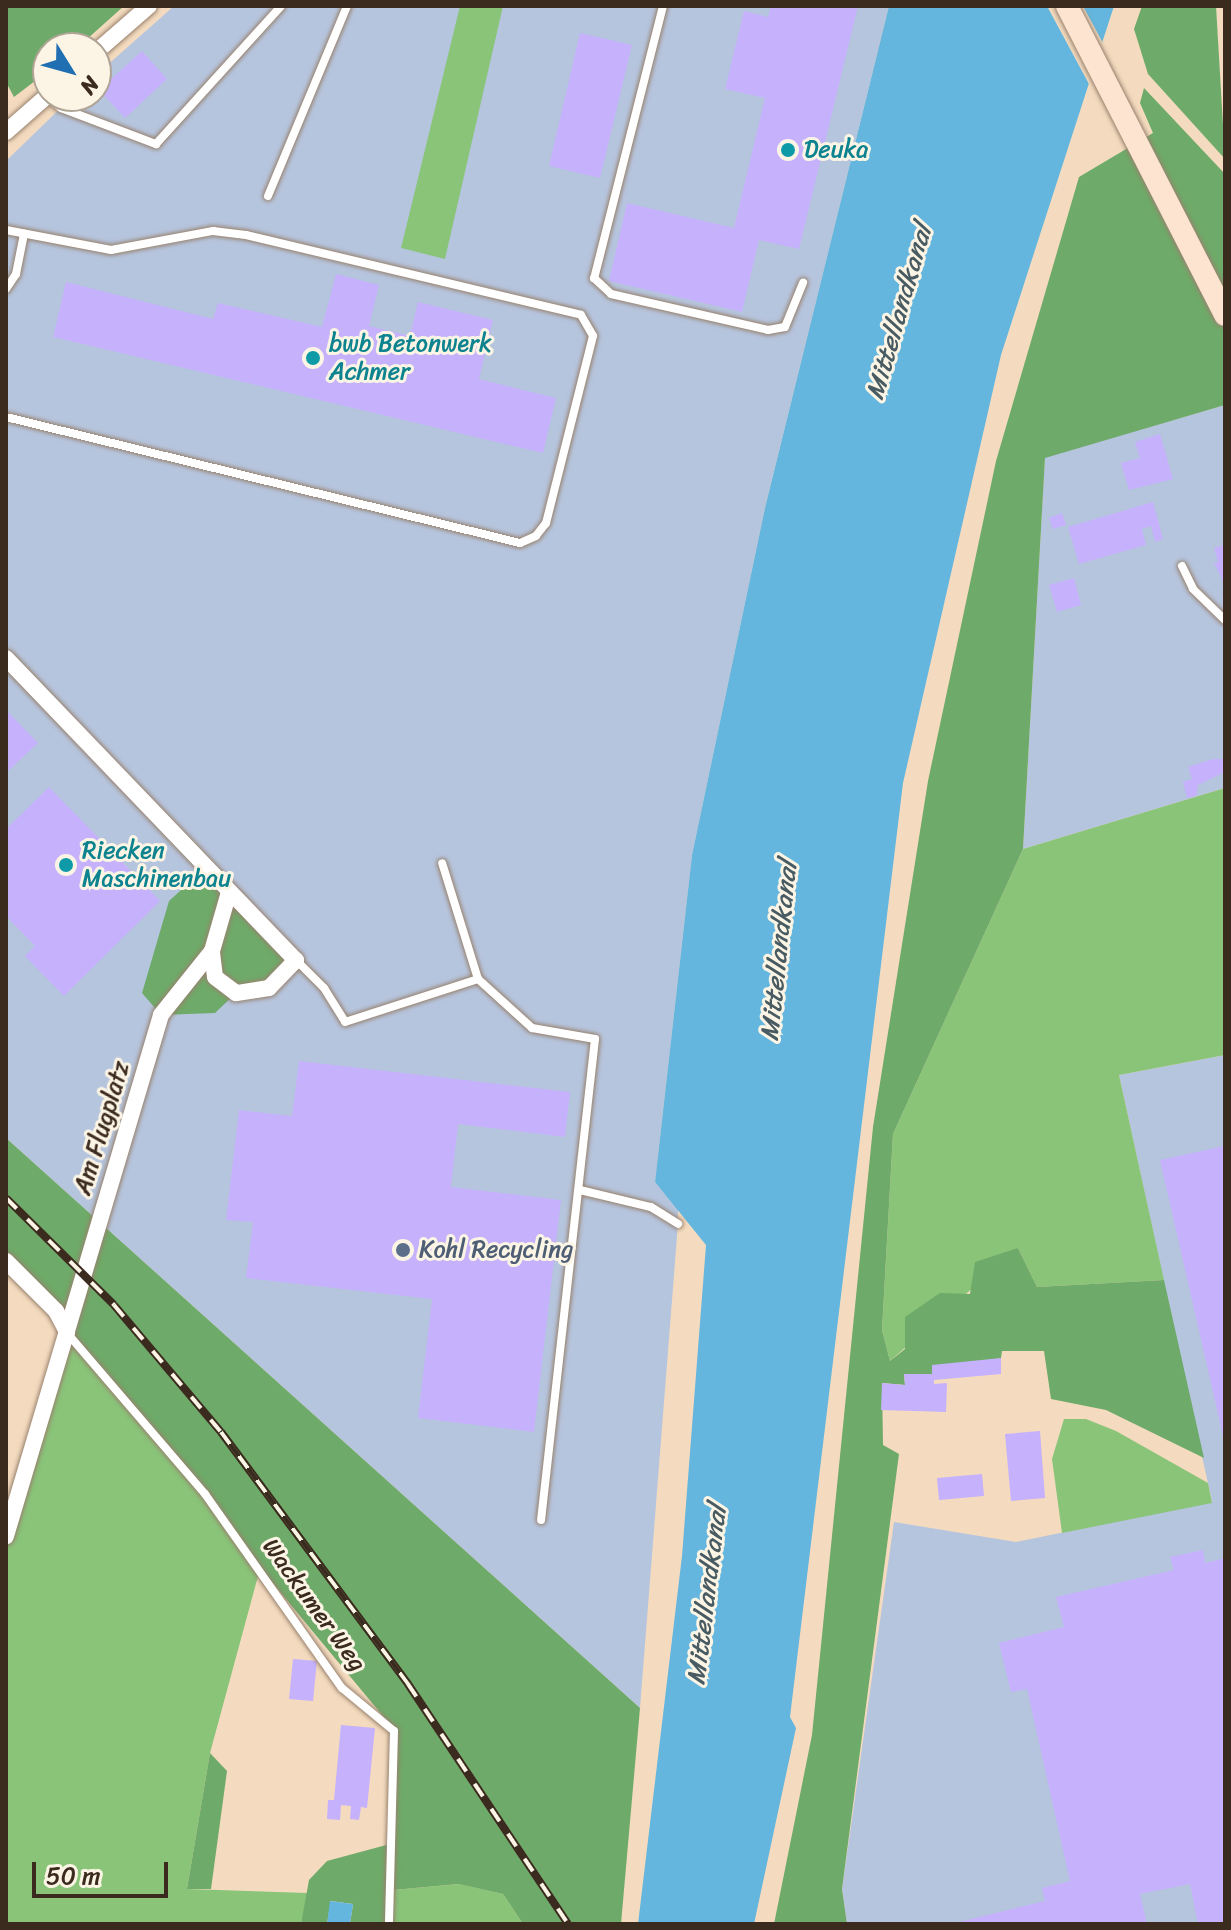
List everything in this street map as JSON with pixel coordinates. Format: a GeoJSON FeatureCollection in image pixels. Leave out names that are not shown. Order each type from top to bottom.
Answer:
{"type":"FeatureCollection","features":[{"type":"Feature","properties":{"kind":"main road"},"geometry":{"type":"LineString","coordinates":[[1067,6],[1225,315]]}},
{"type":"Feature","properties":{"kind":"street"},"geometry":{"type":"LineString","coordinates":[[112,38],[149,6]]}},
{"type":"Feature","properties":{"kind":"street"},"geometry":{"type":"LineString","coordinates":[[6,132],[32,109]]}},
{"type":"Feature","properties":{"kind":"street"},"geometry":{"type":"LineString","coordinates":[[6,658],[296,960],[269,988],[236,993],[215,977],[212,951]]}},
{"type":"Feature","properties":{"kind":"street","name":"Am Flugplatz"},"geometry":{"type":"LineString","coordinates":[[67,1332],[161,1015],[212,951],[229,892]]}},
{"type":"Feature","properties":{"kind":"street"},"geometry":{"type":"LineString","coordinates":[[6,1261],[56,1311],[67,1332],[6,1536]]}},
{"type":"Feature","properties":{"kind":"lane"},"geometry":{"type":"LineString","coordinates":[[72,112],[156,144],[281,6]]}},
{"type":"Feature","properties":{"kind":"lane"},"geometry":{"type":"LineString","coordinates":[[268,196],[347,6]]}},
{"type":"Feature","properties":{"kind":"lane"},"geometry":{"type":"LineString","coordinates":[[663,6],[594,278],[611,294],[768,330],[785,327],[803,283]]}},
{"type":"Feature","properties":{"kind":"lane"},"geometry":{"type":"LineString","coordinates":[[6,230],[111,250],[213,231],[246,235],[581,315],[593,336],[546,523],[536,536],[520,543],[6,417]]}},
{"type":"Feature","properties":{"kind":"lane"},"geometry":{"type":"LineString","coordinates":[[6,289],[16,274],[24,234]]}},
{"type":"Feature","properties":{"kind":"lane"},"geometry":{"type":"LineString","coordinates":[[1182,566],[1193,589],[1225,620]]}},
{"type":"Feature","properties":{"kind":"lane"},"geometry":{"type":"LineString","coordinates":[[442,863],[478,979],[532,1028],[595,1039],[541,1520]]}},
{"type":"Feature","properties":{"kind":"lane"},"geometry":{"type":"LineString","coordinates":[[296,960],[324,988],[345,1022],[478,979]]}},
{"type":"Feature","properties":{"kind":"lane"},"geometry":{"type":"LineString","coordinates":[[580,1190],[651,1207],[678,1224]]}},
{"type":"Feature","properties":{"kind":"lane","name":"Wackumer Weg"},"geometry":{"type":"LineString","coordinates":[[67,1332],[84,1358],[205,1494],[342,1688],[394,1731],[389,1924]]}},
{"type":"Feature","properties":{"kind":"shaded area"},"geometry":{"type":"Polygon","coordinates":[[[174,6],[889,6],[765,508],[692,855],[655,1182],[678,1209],[678,1224],[640,1708],[6,1138],[6,161],[57,112],[112,112],[112,61],[174,6]]]}},
{"type":"Feature","properties":{"kind":"shaded area"},"geometry":{"type":"Polygon","coordinates":[[[1225,405],[1225,788],[1023,849],[1045,457],[1225,405]]]}},
{"type":"Feature","properties":{"kind":"shaded area"},"geometry":{"type":"Polygon","coordinates":[[[1225,1055],[1225,1924],[847,1924],[842,1889],[894,1522],[1016,1542],[1212,1502],[1119,1075],[1225,1055]]]}},
{"type":"Feature","properties":{"kind":"green space"},"geometry":{"type":"Polygon","coordinates":[[[6,6],[124,6],[95,32],[32,32],[32,83],[14,97],[6,82],[6,6]]]}},
{"type":"Feature","properties":{"kind":"green space"},"geometry":{"type":"Polygon","coordinates":[[[460,6],[503,6],[445,259],[401,248],[460,6]]]}},
{"type":"Feature","properties":{"kind":"green space"},"geometry":{"type":"Polygon","coordinates":[[[1142,6],[1216,6],[1225,159],[1148,74],[1134,29],[1142,6]]]}},
{"type":"Feature","properties":{"kind":"green space"},"geometry":{"type":"Polygon","coordinates":[[[1144,88],[1225,174],[1225,405],[1045,458],[1023,849],[893,1134],[882,1330],[890,1361],[905,1349],[905,1317],[940,1293],[970,1294],[975,1262],[1018,1248],[1037,1287],[1164,1280],[1204,1458],[1106,1410],[1051,1399],[1044,1351],[1002,1351],[1001,1358],[932,1374],[904,1374],[905,1385],[882,1383],[883,1445],[899,1454],[842,1889],[847,1924],[774,1924],[812,1735],[873,1127],[928,781],[996,461],[1079,177],[1153,133],[1140,103],[1144,88]]]}},
{"type":"Feature","properties":{"kind":"green space"},"geometry":{"type":"Polygon","coordinates":[[[1225,788],[1225,1055],[1119,1075],[1164,1280],[1037,1287],[1018,1248],[890,1361],[882,1330],[893,1134],[1023,849],[1225,788]]]}},
{"type":"Feature","properties":{"kind":"green space"},"geometry":{"type":"Polygon","coordinates":[[[205,868],[296,960],[269,988],[236,993],[215,1013],[161,1015],[142,993],[169,901],[205,868]]]}},
{"type":"Feature","properties":{"kind":"green space"},"geometry":{"type":"Polygon","coordinates":[[[6,1138],[640,1708],[621,1924],[523,1924],[503,1894],[459,1884],[393,1890],[389,1924],[350,1924],[353,1904],[331,1901],[327,1924],[301,1924],[309,1880],[327,1861],[390,1844],[392,1727],[6,1261],[6,1138]]]}},
{"type":"Feature","properties":{"kind":"green space"},"geometry":{"type":"Polygon","coordinates":[[[67,1332],[261,1565],[210,1753],[187,1889],[308,1893],[301,1924],[6,1924],[6,1536],[67,1332]]]}},
{"type":"Feature","properties":{"kind":"green space"},"geometry":{"type":"Polygon","coordinates":[[[1064,1419],[1086,1419],[1116,1431],[1208,1483],[1212,1503],[1062,1533],[1052,1459],[1064,1419]]]}},
{"type":"Feature","properties":{"kind":"green space"},"geometry":{"type":"Polygon","coordinates":[[[210,1753],[227,1771],[211,1889],[187,1889],[210,1753]]]}},
{"type":"Feature","properties":{"kind":"green space"},"geometry":{"type":"Polygon","coordinates":[[[460,1884],[503,1894],[523,1924],[389,1924],[393,1890],[460,1884]]]}},
{"type":"Feature","properties":{"kind":"water","name":"Mittellandkanal"},"geometry":{"type":"Polygon","coordinates":[[[889,6],[1114,6],[1001,355],[903,783],[790,1717],[796,1728],[754,1924],[638,1924],[682,1556],[706,1245],[655,1182],[692,855],[765,508],[889,6]]]}},
{"type":"Feature","properties":{"kind":"water"},"geometry":{"type":"Polygon","coordinates":[[[330,1901],[353,1904],[350,1924],[327,1924],[330,1901]]]}},
{"type":"Feature","properties":{"kind":"pier"},"geometry":{"type":"Polygon","coordinates":[[[1047,6],[1083,6],[1104,45],[1090,86],[1047,6]]]}},
{"type":"Feature","properties":{"kind":"building","name":"Deuka"},"geometry":{"type":"Polygon","coordinates":[[[771,6],[858,6],[799,249],[759,240],[742,312],[609,281],[627,203],[734,228],[765,98],[725,89],[744,11],[768,17],[771,6]]]}},
{"type":"Feature","properties":{"kind":"building"},"geometry":{"type":"Polygon","coordinates":[[[580,33],[632,45],[600,178],[549,166],[580,33]]]}},
{"type":"Feature","properties":{"kind":"building"},"geometry":{"type":"Polygon","coordinates":[[[142,51],[167,79],[125,118],[112,104],[112,78],[142,51]]]}},
{"type":"Feature","properties":{"kind":"building","name":"bwb Betonwerk Achmer"},"geometry":{"type":"Polygon","coordinates":[[[336,274],[379,285],[369,326],[410,336],[418,302],[493,320],[479,379],[556,398],[543,453],[53,337],[66,282],[213,319],[218,303],[322,327],[336,274]]]}},
{"type":"Feature","properties":{"kind":"building"},"geometry":{"type":"Polygon","coordinates":[[[1160,434],[1173,479],[1129,490],[1121,463],[1140,458],[1135,442],[1160,434]]]}},
{"type":"Feature","properties":{"kind":"building"},"geometry":{"type":"Polygon","coordinates":[[[1153,502],[1163,539],[1155,542],[1151,526],[1142,529],[1146,545],[1079,564],[1068,527],[1153,502]]]}},
{"type":"Feature","properties":{"kind":"building"},"geometry":{"type":"Polygon","coordinates":[[[1062,513],[1066,525],[1053,529],[1049,518],[1062,513]]]}},
{"type":"Feature","properties":{"kind":"building"},"geometry":{"type":"Polygon","coordinates":[[[1225,545],[1224,583],[1214,563],[1218,562],[1214,548],[1225,545]]]}},
{"type":"Feature","properties":{"kind":"building"},"geometry":{"type":"Polygon","coordinates":[[[1074,578],[1081,605],[1057,612],[1049,585],[1074,578]]]}},
{"type":"Feature","properties":{"kind":"building"},"geometry":{"type":"Polygon","coordinates":[[[6,710],[38,743],[8,771],[6,769],[6,710]]]}},
{"type":"Feature","properties":{"kind":"building"},"geometry":{"type":"Polygon","coordinates":[[[1213,759],[1225,759],[1225,772],[1198,785],[1196,796],[1187,798],[1183,782],[1192,779],[1188,767],[1213,759]]]}},
{"type":"Feature","properties":{"kind":"building","name":"Riecken Maschinenbau"},"geometry":{"type":"Polygon","coordinates":[[[49,787],[160,901],[64,996],[25,956],[35,946],[6,916],[6,829],[49,787]]]}},
{"type":"Feature","properties":{"kind":"building","name":"Kohl Recycling"},"geometry":{"type":"Polygon","coordinates":[[[299,1061],[570,1092],[565,1137],[458,1124],[451,1187],[561,1200],[534,1432],[418,1418],[432,1299],[246,1278],[253,1222],[226,1220],[239,1110],[292,1116],[299,1061]]]}},
{"type":"Feature","properties":{"kind":"building"},"geometry":{"type":"Polygon","coordinates":[[[1225,1146],[1225,1440],[1224,1440],[1160,1160],[1225,1146]]]}},
{"type":"Feature","properties":{"kind":"building"},"geometry":{"type":"Polygon","coordinates":[[[1001,1358],[1001,1374],[934,1380],[934,1384],[947,1383],[946,1412],[881,1410],[882,1383],[905,1385],[904,1374],[932,1374],[932,1365],[1001,1358]]]}},
{"type":"Feature","properties":{"kind":"building"},"geometry":{"type":"Polygon","coordinates":[[[1040,1431],[1045,1498],[1011,1501],[1005,1434],[1040,1431]]]}},
{"type":"Feature","properties":{"kind":"building"},"geometry":{"type":"Polygon","coordinates":[[[982,1474],[984,1496],[939,1500],[937,1478],[982,1474]]]}},
{"type":"Feature","properties":{"kind":"building"},"geometry":{"type":"Polygon","coordinates":[[[1203,1550],[1205,1563],[1225,1558],[1225,1924],[1198,1924],[1190,1884],[1140,1894],[1147,1924],[951,1924],[1045,1901],[1042,1888],[1070,1881],[1027,1689],[1011,1692],[999,1643],[1064,1627],[1056,1597],[1174,1570],[1170,1557],[1203,1550]]]}},
{"type":"Feature","properties":{"kind":"building"},"geometry":{"type":"Polygon","coordinates":[[[293,1659],[317,1661],[313,1701],[289,1699],[293,1659]]]}},
{"type":"Feature","properties":{"kind":"building"},"geometry":{"type":"Polygon","coordinates":[[[341,1725],[375,1728],[367,1808],[361,1807],[359,1820],[350,1819],[351,1806],[341,1805],[340,1820],[327,1819],[328,1800],[334,1800],[341,1725]]]}},
{"type":"Feature","properties":{"kind":"railway"},"geometry":{"type":"LineString","coordinates":[[6,1198],[114,1305],[221,1432],[408,1684],[568,1924]]}},
{"type":"Feature","properties":{"kind":"place","name":"Deuka"},"geometry":{"type":"Point","coordinates":[788,150]}},
{"type":"Feature","properties":{"kind":"place","name":"bwb Betonwerk Achmer"},"geometry":{"type":"Point","coordinates":[313,358]}},
{"type":"Feature","properties":{"kind":"place","name":"Riecken Maschinenbau"},"geometry":{"type":"Point","coordinates":[66,865]}},
{"type":"Feature","properties":{"kind":"place","name":"Kohl Recycling"},"geometry":{"type":"Point","coordinates":[403,1250]}}]}
